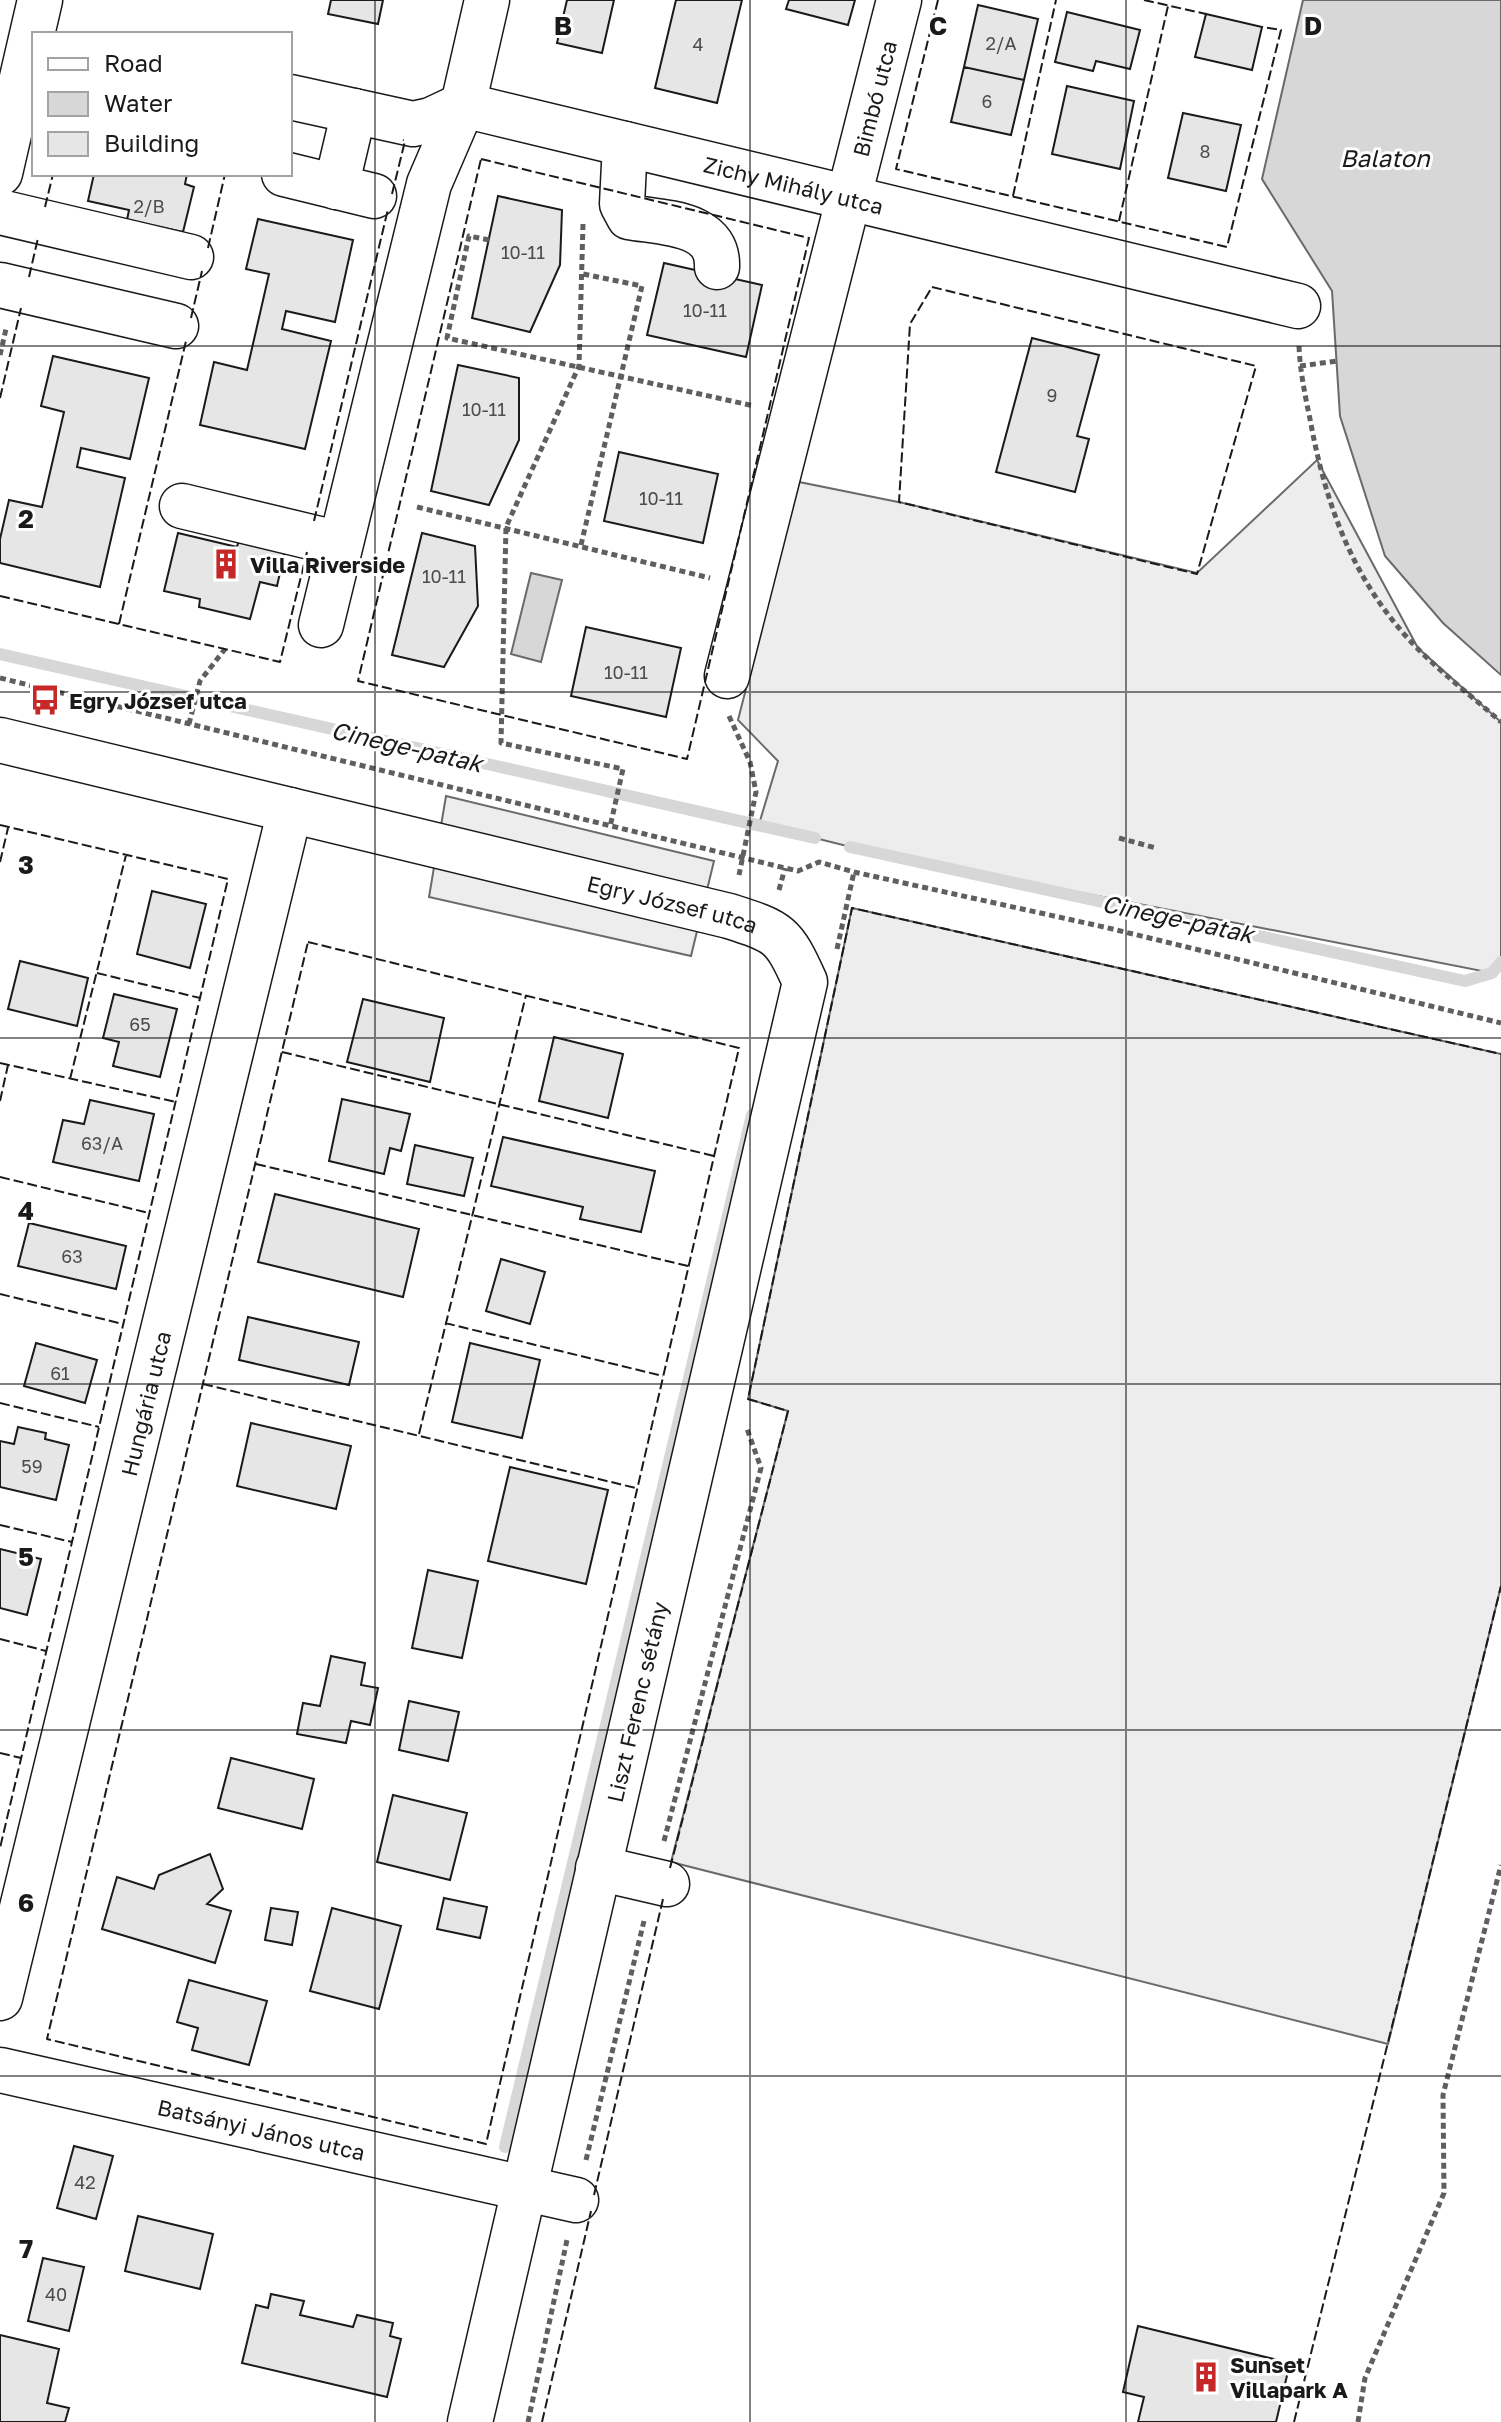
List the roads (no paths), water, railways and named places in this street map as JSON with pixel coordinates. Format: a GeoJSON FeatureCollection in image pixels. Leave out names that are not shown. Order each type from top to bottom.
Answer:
{"type":"FeatureCollection","features":[{"type":"Feature","properties":{"kind":"street"},"geometry":{"type":"LineString","coordinates":[[321,625],[429,184],[463,105],[487,0]]}},
{"type":"Feature","properties":{"kind":"street","name":"Bimbó utca"},"geometry":{"type":"LineString","coordinates":[[727,676],[899,0]]}},
{"type":"Feature","properties":{"kind":"street"},"geometry":{"type":"LineString","coordinates":[[0,173],[32,40]]}},
{"type":"Feature","properties":{"kind":"street"},"geometry":{"type":"LineString","coordinates":[[292,97],[413,124],[431,120],[463,105]]}},
{"type":"Feature","properties":{"kind":"street","name":"Zichy Mihály utca"},"geometry":{"type":"LineString","coordinates":[[463,105],[1298,306]]}},
{"type":"Feature","properties":{"kind":"street"},"geometry":{"type":"LineString","coordinates":[[292,176],[355,192],[354,111]]}},
{"type":"Feature","properties":{"kind":"street"},"geometry":{"type":"LineString","coordinates":[[625,144],[622,204],[629,217],[694,229],[710,240],[718,253],[717,267]]}},
{"type":"Feature","properties":{"kind":"street"},"geometry":{"type":"LineString","coordinates":[[0,212],[191,257]]}},
{"type":"Feature","properties":{"kind":"street"},"geometry":{"type":"LineString","coordinates":[[0,285],[176,326]]}},
{"type":"Feature","properties":{"kind":"street"},"geometry":{"type":"LineString","coordinates":[[182,506],[340,544]]}},
{"type":"Feature","properties":{"kind":"street","name":"Egry József utca"},"geometry":{"type":"LineString","coordinates":[[0,740],[742,920],[769,929],[790,947],[805,982]]}},
{"type":"Feature","properties":{"kind":"street","name":"Hungária utca"},"geometry":{"type":"LineString","coordinates":[[0,1998],[290,810]]}},
{"type":"Feature","properties":{"kind":"street","name":"Liszt Ferenc sétány"},"geometry":{"type":"LineString","coordinates":[[470,2422],[805,982]]}},
{"type":"Feature","properties":{"kind":"street"},"geometry":{"type":"LineString","coordinates":[[598,1868],[660,1882]]}},
{"type":"Feature","properties":{"kind":"street","name":"Batsányi János utca"},"geometry":{"type":"LineString","coordinates":[[0,2070],[576,2200]]}},
{"type":"Feature","properties":{"kind":"water","name":"Balaton"},"geometry":{"type":"Polygon","coordinates":[[[1303,0],[1501,0],[1501,675],[1443,623],[1385,556],[1340,416],[1332,291],[1262,179],[1303,0]]]}},
{"type":"Feature","properties":{"kind":"water"},"geometry":{"type":"Polygon","coordinates":[[[531,573],[562,580],[541,662],[511,654],[531,573]]]}},
{"type":"Feature","properties":{"kind":"waterway","name":"Cinege-patak"},"geometry":{"type":"LineString","coordinates":[[0,654],[815,838]]}},
{"type":"Feature","properties":{"kind":"waterway","name":"Cinege-patak"},"geometry":{"type":"LineString","coordinates":[[850,847],[1465,981],[1492,973],[1501,962]]}},
{"type":"Feature","properties":{"kind":"waterway"},"geometry":{"type":"LineString","coordinates":[[505,2147],[752,1115]]}},
{"type":"Feature","properties":{"kind":"place","name":"Villa Riverside"},"geometry":{"type":"Point","coordinates":[226,564]}},
{"type":"Feature","properties":{"kind":"place","name":"Egry József utca"},"geometry":{"type":"Point","coordinates":[45,700]}},
{"type":"Feature","properties":{"kind":"place","name":"Sunset Villapark A"},"geometry":{"type":"Point","coordinates":[1206,2377]}}]}
